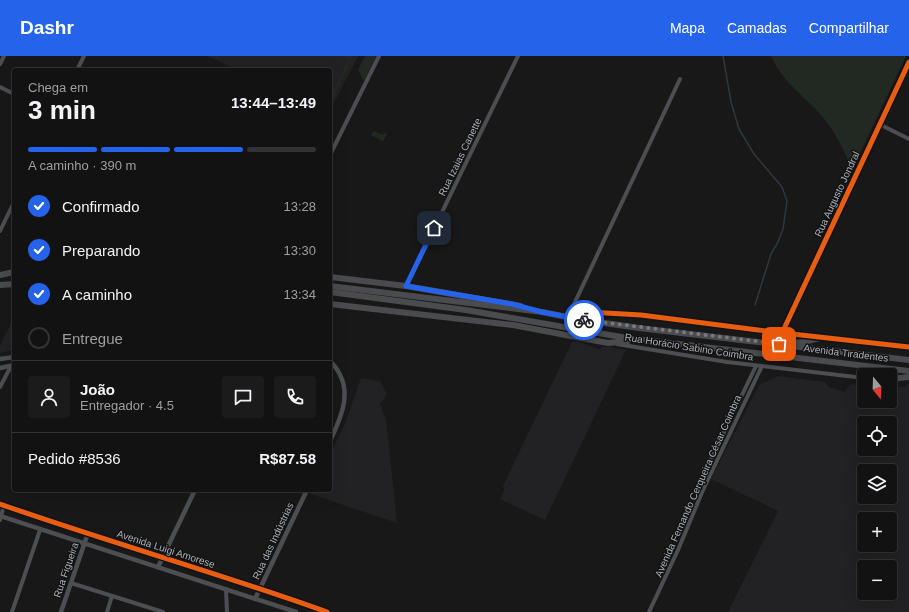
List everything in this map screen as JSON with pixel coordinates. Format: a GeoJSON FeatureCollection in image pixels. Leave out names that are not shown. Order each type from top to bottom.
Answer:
{"type":"FeatureCollection","features":[{"type":"Feature","properties":{"kind":"highway"},"geometry":{"type":"LineString","coordinates":[[0,275],[12,272]]}},
{"type":"Feature","properties":{"kind":"highway"},"geometry":{"type":"LineString","coordinates":[[0,275],[12,275]]}},
{"type":"Feature","properties":{"kind":"highway"},"geometry":{"type":"LineString","coordinates":[[332,277],[406,286],[512,304],[542,312]]}},
{"type":"Feature","properties":{"kind":"highway"},"geometry":{"type":"LineString","coordinates":[[0,285],[12,285]]}},
{"type":"Feature","properties":{"kind":"highway","name":"Avenida Tiradentes"},"geometry":{"type":"LineString","coordinates":[[332,286],[542,312],[639,328],[909,360]]}},
{"type":"Feature","properties":{"kind":"highway","name":"Avenida Tiradentes"},"geometry":{"type":"LineString","coordinates":[[332,292],[466,310],[628,338],[909,370]]}},
{"type":"Feature","properties":{"kind":"highway"},"geometry":{"type":"LineString","coordinates":[[332,304],[513,326],[608,343],[644,339]]}},
{"type":"Feature","properties":{"kind":"highway"},"geometry":{"type":"LineString","coordinates":[[466,310],[513,326]]}},
{"type":"Feature","properties":{"kind":"highway"},"geometry":{"type":"LineString","coordinates":[[764,343],[798,343],[822,337]]}},
{"type":"Feature","properties":{"kind":"highway"},"geometry":{"type":"LineString","coordinates":[[897,378],[909,377]]}},
{"type":"Feature","properties":{"kind":"street"},"geometry":{"type":"LineString","coordinates":[[0,64],[4,56]]}},
{"type":"Feature","properties":{"kind":"street"},"geometry":{"type":"LineString","coordinates":[[78,68],[84,56]]}},
{"type":"Feature","properties":{"kind":"street"},"geometry":{"type":"LineString","coordinates":[[332,151],[379,56]]}},
{"type":"Feature","properties":{"kind":"street","name":"Rua Izaias Canette"},"geometry":{"type":"LineString","coordinates":[[406,286],[518,56]]}},
{"type":"Feature","properties":{"kind":"street","name":"Rua Augusto Jondral"},"geometry":{"type":"LineString","coordinates":[[782,333],[909,62]]}},
{"type":"Feature","properties":{"kind":"street"},"geometry":{"type":"LineString","coordinates":[[568,317],[680,78]]}},
{"type":"Feature","properties":{"kind":"street"},"geometry":{"type":"LineString","coordinates":[[0,87],[12,93]]}},
{"type":"Feature","properties":{"kind":"street"},"geometry":{"type":"LineString","coordinates":[[879,124],[909,138]]}},
{"type":"Feature","properties":{"kind":"street"},"geometry":{"type":"LineString","coordinates":[[0,231],[12,206]]}},
{"type":"Feature","properties":{"kind":"street"},"geometry":{"type":"LineString","coordinates":[[571,311],[641,315],[909,347]]}},
{"type":"Feature","properties":{"kind":"street","name":"Rua Horácio Sabino Coimbra"},"geometry":{"type":"LineString","coordinates":[[608,343],[756,366],[857,377]]}},
{"type":"Feature","properties":{"kind":"street"},"geometry":{"type":"LineString","coordinates":[[0,359],[12,356]]}},
{"type":"Feature","properties":{"kind":"street"},"geometry":{"type":"LineString","coordinates":[[332,363],[340,375],[345,394],[345,403],[341,418],[332,437]]}},
{"type":"Feature","properties":{"kind":"street"},"geometry":{"type":"LineString","coordinates":[[0,368],[12,365]]}},
{"type":"Feature","properties":{"kind":"street"},"geometry":{"type":"LineString","coordinates":[[0,387],[12,365]]}},
{"type":"Feature","properties":{"kind":"street"},"geometry":{"type":"LineString","coordinates":[[703,490],[697,488],[756,366]]}},
{"type":"Feature","properties":{"kind":"street","name":"Avenida Fernando Cerqueira César Coimbra"},"geometry":{"type":"LineString","coordinates":[[649,612],[678,550],[703,490],[762,366]]}},
{"type":"Feature","properties":{"kind":"street"},"geometry":{"type":"LineString","coordinates":[[158,567],[194,492]]}},
{"type":"Feature","properties":{"kind":"street","name":"Rua das Indústrias"},"geometry":{"type":"LineString","coordinates":[[256,599],[306,492]]}},
{"type":"Feature","properties":{"kind":"street"},"geometry":{"type":"LineString","coordinates":[[0,517],[2,504]]}},
{"type":"Feature","properties":{"kind":"street","name":"Avenida Luigi Amorese"},"geometry":{"type":"LineString","coordinates":[[2,504],[163,558],[261,588],[327,612]]}},
{"type":"Feature","properties":{"kind":"street","name":"Avenida Luigi Amorese"},"geometry":{"type":"LineString","coordinates":[[0,517],[296,612]]}},
{"type":"Feature","properties":{"kind":"street"},"geometry":{"type":"LineString","coordinates":[[12,612],[40,530]]}},
{"type":"Feature","properties":{"kind":"street","name":"Rua Figueira"},"geometry":{"type":"LineString","coordinates":[[61,612],[88,533]]}},
{"type":"Feature","properties":{"kind":"street"},"geometry":{"type":"LineString","coordinates":[[71,583],[163,612]]}},
{"type":"Feature","properties":{"kind":"street"},"geometry":{"type":"LineString","coordinates":[[226,589],[227,612]]}},
{"type":"Feature","properties":{"kind":"street"},"geometry":{"type":"LineString","coordinates":[[106,612],[112,596]]}},
{"type":"Feature","properties":{"kind":"shaded area"},"geometry":{"type":"Polygon","coordinates":[[[208,56],[358,56],[332,107],[332,68],[233,68],[208,56]]]}},
{"type":"Feature","properties":{"kind":"shaded area"},"geometry":{"type":"Polygon","coordinates":[[[343,56],[352,56],[332,101],[332,94],[349,59],[343,56]]]}},
{"type":"Feature","properties":{"kind":"shaded area"},"geometry":{"type":"Polygon","coordinates":[[[365,56],[376,56],[364,81],[358,70],[365,56]]]}},
{"type":"Feature","properties":{"kind":"shaded area"},"geometry":{"type":"Polygon","coordinates":[[[771,56],[906,56],[852,170],[839,142],[827,122],[787,81],[775,65],[771,56]]]}},
{"type":"Feature","properties":{"kind":"shaded area"},"geometry":{"type":"Polygon","coordinates":[[[374,131],[383,135],[384,133],[387,134],[383,141],[371,135],[374,131]]]}},
{"type":"Feature","properties":{"kind":"shaded area"},"geometry":{"type":"Polygon","coordinates":[[[12,321],[12,350],[0,353],[0,346],[12,321]]]}},
{"type":"Feature","properties":{"kind":"shaded area"},"geometry":{"type":"Polygon","coordinates":[[[575,341],[600,350],[602,347],[610,347],[626,350],[545,520],[500,499],[504,490],[503,486],[572,342],[575,341]]]}},
{"type":"Feature","properties":{"kind":"shaded area"},"geometry":{"type":"Polygon","coordinates":[[[778,376],[825,382],[829,387],[844,392],[851,384],[857,385],[857,408],[897,408],[897,386],[904,387],[909,383],[909,612],[728,612],[778,511],[711,479],[759,385],[778,376]]]}},
{"type":"Feature","properties":{"kind":"shaded area"},"geometry":{"type":"Polygon","coordinates":[[[361,378],[380,381],[387,394],[380,404],[386,419],[397,523],[311,494],[312,492],[332,492],[332,451],[346,421],[361,378]]]}},
{"type":"Feature","properties":{"kind":"waterway"},"geometry":{"type":"LineString","coordinates":[[723,56],[731,102],[739,129],[754,154],[782,187],[787,201],[783,229],[771,254],[755,305]]}},
{"type":"Feature","properties":{"kind":"cycle path"},"geometry":{"type":"LineString","coordinates":[[782,333],[909,62]]}},
{"type":"Feature","properties":{"kind":"cycle path"},"geometry":{"type":"LineString","coordinates":[[571,311],[641,315],[909,347]]}},
{"type":"Feature","properties":{"kind":"cycle path"},"geometry":{"type":"LineString","coordinates":[[0,504],[327,612]]}},
{"type":"Feature","properties":{"kind":"way so far"},"geometry":{"type":"LineString","coordinates":[[584,320],[639,328],[779,344]]}},
{"type":"Feature","properties":{"kind":"route"},"geometry":{"type":"LineString","coordinates":[[434,228],[406,286],[512,304],[542,312],[584,320]]}}]}
